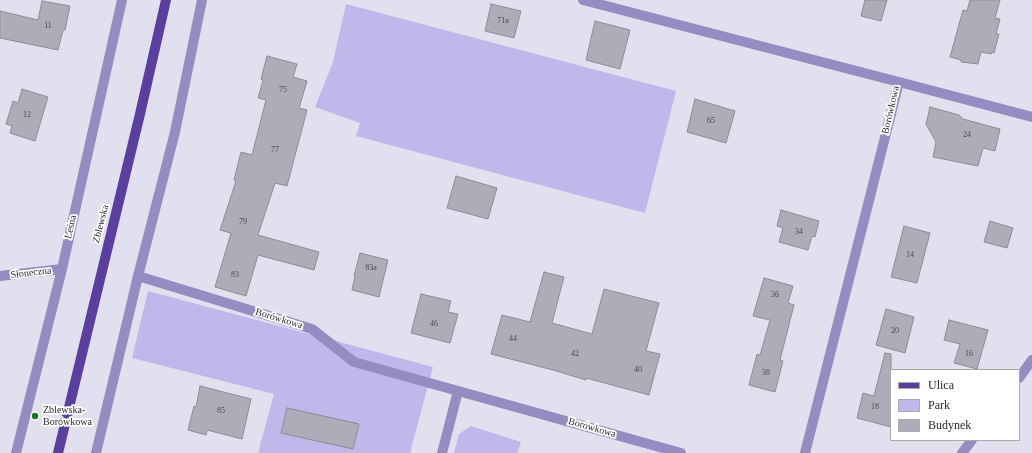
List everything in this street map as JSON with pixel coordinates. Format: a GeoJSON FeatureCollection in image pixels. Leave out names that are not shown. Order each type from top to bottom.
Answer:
{"type":"FeatureCollection","features":[{"type":"Feature","properties":{"kind":"main road","name":"Zblewska"},"geometry":{"type":"LineString","coordinates":[[58,453],[166,0]]}},
{"type":"Feature","properties":{"kind":"street","name":"Leśna"},"geometry":{"type":"LineString","coordinates":[[16,453],[62,269],[122,0]]}},
{"type":"Feature","properties":{"kind":"street"},"geometry":{"type":"LineString","coordinates":[[96,453],[138,276],[175,132],[202,0]]}},
{"type":"Feature","properties":{"kind":"street","name":"Borówkowa"},"geometry":{"type":"LineString","coordinates":[[583,0],[899,82],[805,453]]}},
{"type":"Feature","properties":{"kind":"street"},"geometry":{"type":"LineString","coordinates":[[899,82],[1032,117]]}},
{"type":"Feature","properties":{"kind":"street","name":"Słoneczna"},"geometry":{"type":"LineString","coordinates":[[0,276],[62,269]]}},
{"type":"Feature","properties":{"kind":"street","name":"Borówkowa"},"geometry":{"type":"LineString","coordinates":[[138,276],[312,329],[354,362],[681,453]]}},
{"type":"Feature","properties":{"kind":"street"},"geometry":{"type":"LineString","coordinates":[[1020,377],[1032,360]]}},
{"type":"Feature","properties":{"kind":"street"},"geometry":{"type":"LineString","coordinates":[[442,453],[458,391]]}},
{"type":"Feature","properties":{"kind":"street"},"geometry":{"type":"LineString","coordinates":[[962,453],[971,441]]}},
{"type":"Feature","properties":{"kind":"green space"},"geometry":{"type":"Polygon","coordinates":[[[346,4],[676,91],[645,213],[356,136],[360,123],[315,107],[333,62],[346,4]]]}},
{"type":"Feature","properties":{"kind":"green space"},"geometry":{"type":"Polygon","coordinates":[[[148,291],[433,367],[410,453],[258,453],[274,394],[132,358],[148,291]]]}},
{"type":"Feature","properties":{"kind":"green space"},"geometry":{"type":"Polygon","coordinates":[[[471,426],[521,442],[517,453],[454,453],[459,434],[471,426]]]}},
{"type":"Feature","properties":{"kind":"building"},"geometry":{"type":"Polygon","coordinates":[[[865,0],[887,0],[881,21],[861,16],[865,0]]]}},
{"type":"Feature","properties":{"kind":"building"},"geometry":{"type":"Polygon","coordinates":[[[970,0],[1000,0],[995,18],[1000,19],[996,34],[999,34],[994,53],[992,52],[991,54],[981,52],[978,64],[961,62],[961,60],[950,57],[963,10],[967,11],[970,0]]]}},
{"type":"Feature","properties":{"kind":"building"},"geometry":{"type":"Polygon","coordinates":[[[42,1],[70,6],[65,30],[63,30],[58,50],[0,38],[0,11],[38,20],[42,1]]]}},
{"type":"Feature","properties":{"kind":"building"},"geometry":{"type":"Polygon","coordinates":[[[491,4],[521,11],[514,38],[485,31],[491,4]]]}},
{"type":"Feature","properties":{"kind":"building"},"geometry":{"type":"Polygon","coordinates":[[[595,21],[630,30],[620,69],[586,60],[595,21]]]}},
{"type":"Feature","properties":{"kind":"building"},"geometry":{"type":"Polygon","coordinates":[[[267,56],[297,64],[293,77],[307,81],[299,108],[307,110],[287,186],[275,183],[258,235],[319,252],[314,270],[258,255],[246,296],[215,287],[231,233],[220,230],[236,181],[234,180],[241,152],[252,155],[266,100],[258,98],[267,56]]]}},
{"type":"Feature","properties":{"kind":"building"},"geometry":{"type":"Polygon","coordinates":[[[22,89],[48,97],[35,141],[10,133],[12,126],[6,124],[13,101],[18,103],[22,89]]]}},
{"type":"Feature","properties":{"kind":"building"},"geometry":{"type":"Polygon","coordinates":[[[695,99],[735,111],[726,143],[687,132],[695,99]]]}},
{"type":"Feature","properties":{"kind":"building"},"geometry":{"type":"Polygon","coordinates":[[[930,107],[959,115],[963,119],[1000,129],[995,151],[983,148],[978,166],[933,157],[936,142],[926,124],[930,107]]]}},
{"type":"Feature","properties":{"kind":"building"},"geometry":{"type":"Polygon","coordinates":[[[456,176],[497,188],[488,219],[447,208],[456,176]]]}},
{"type":"Feature","properties":{"kind":"building"},"geometry":{"type":"Polygon","coordinates":[[[781,210],[819,221],[815,237],[812,236],[808,250],[779,242],[783,228],[777,226],[781,210]]]}},
{"type":"Feature","properties":{"kind":"building"},"geometry":{"type":"Polygon","coordinates":[[[990,221],[1013,228],[1007,248],[984,242],[990,221]]]}},
{"type":"Feature","properties":{"kind":"building"},"geometry":{"type":"Polygon","coordinates":[[[904,226],[930,233],[917,283],[891,277],[904,226]]]}},
{"type":"Feature","properties":{"kind":"building"},"geometry":{"type":"Polygon","coordinates":[[[360,253],[388,260],[379,297],[352,290],[360,253]]]}},
{"type":"Feature","properties":{"kind":"building"},"geometry":{"type":"Polygon","coordinates":[[[544,272],[564,277],[552,323],[592,334],[604,289],[659,303],[646,351],[660,354],[649,395],[586,378],[586,380],[491,354],[502,315],[530,322],[544,272]]]}},
{"type":"Feature","properties":{"kind":"building"},"geometry":{"type":"Polygon","coordinates":[[[764,278],[793,286],[788,303],[794,305],[780,360],[783,361],[775,392],[749,385],[757,354],[760,355],[770,320],[753,316],[764,278]]]}},
{"type":"Feature","properties":{"kind":"building"},"geometry":{"type":"Polygon","coordinates":[[[421,294],[451,301],[448,312],[458,314],[450,343],[411,333],[421,294]]]}},
{"type":"Feature","properties":{"kind":"building"},"geometry":{"type":"Polygon","coordinates":[[[886,309],[914,317],[905,353],[876,345],[886,309]]]}},
{"type":"Feature","properties":{"kind":"building"},"geometry":{"type":"Polygon","coordinates":[[[949,320],[988,330],[977,369],[954,363],[960,344],[944,340],[949,320]]]}},
{"type":"Feature","properties":{"kind":"building"},"geometry":{"type":"Polygon","coordinates":[[[885,353],[891,354],[890,427],[857,418],[863,393],[874,396],[885,353]]]}},
{"type":"Feature","properties":{"kind":"building"},"geometry":{"type":"Polygon","coordinates":[[[200,386],[251,399],[242,439],[207,430],[206,435],[188,430],[194,406],[196,407],[200,386]]]}},
{"type":"Feature","properties":{"kind":"building"},"geometry":{"type":"Polygon","coordinates":[[[287,408],[359,424],[353,449],[281,433],[287,408]]]}},
{"type":"Feature","properties":{"kind":"place","name":"Zblewska- Borówkowa"},"geometry":{"type":"Point","coordinates":[35,416]}}]}
